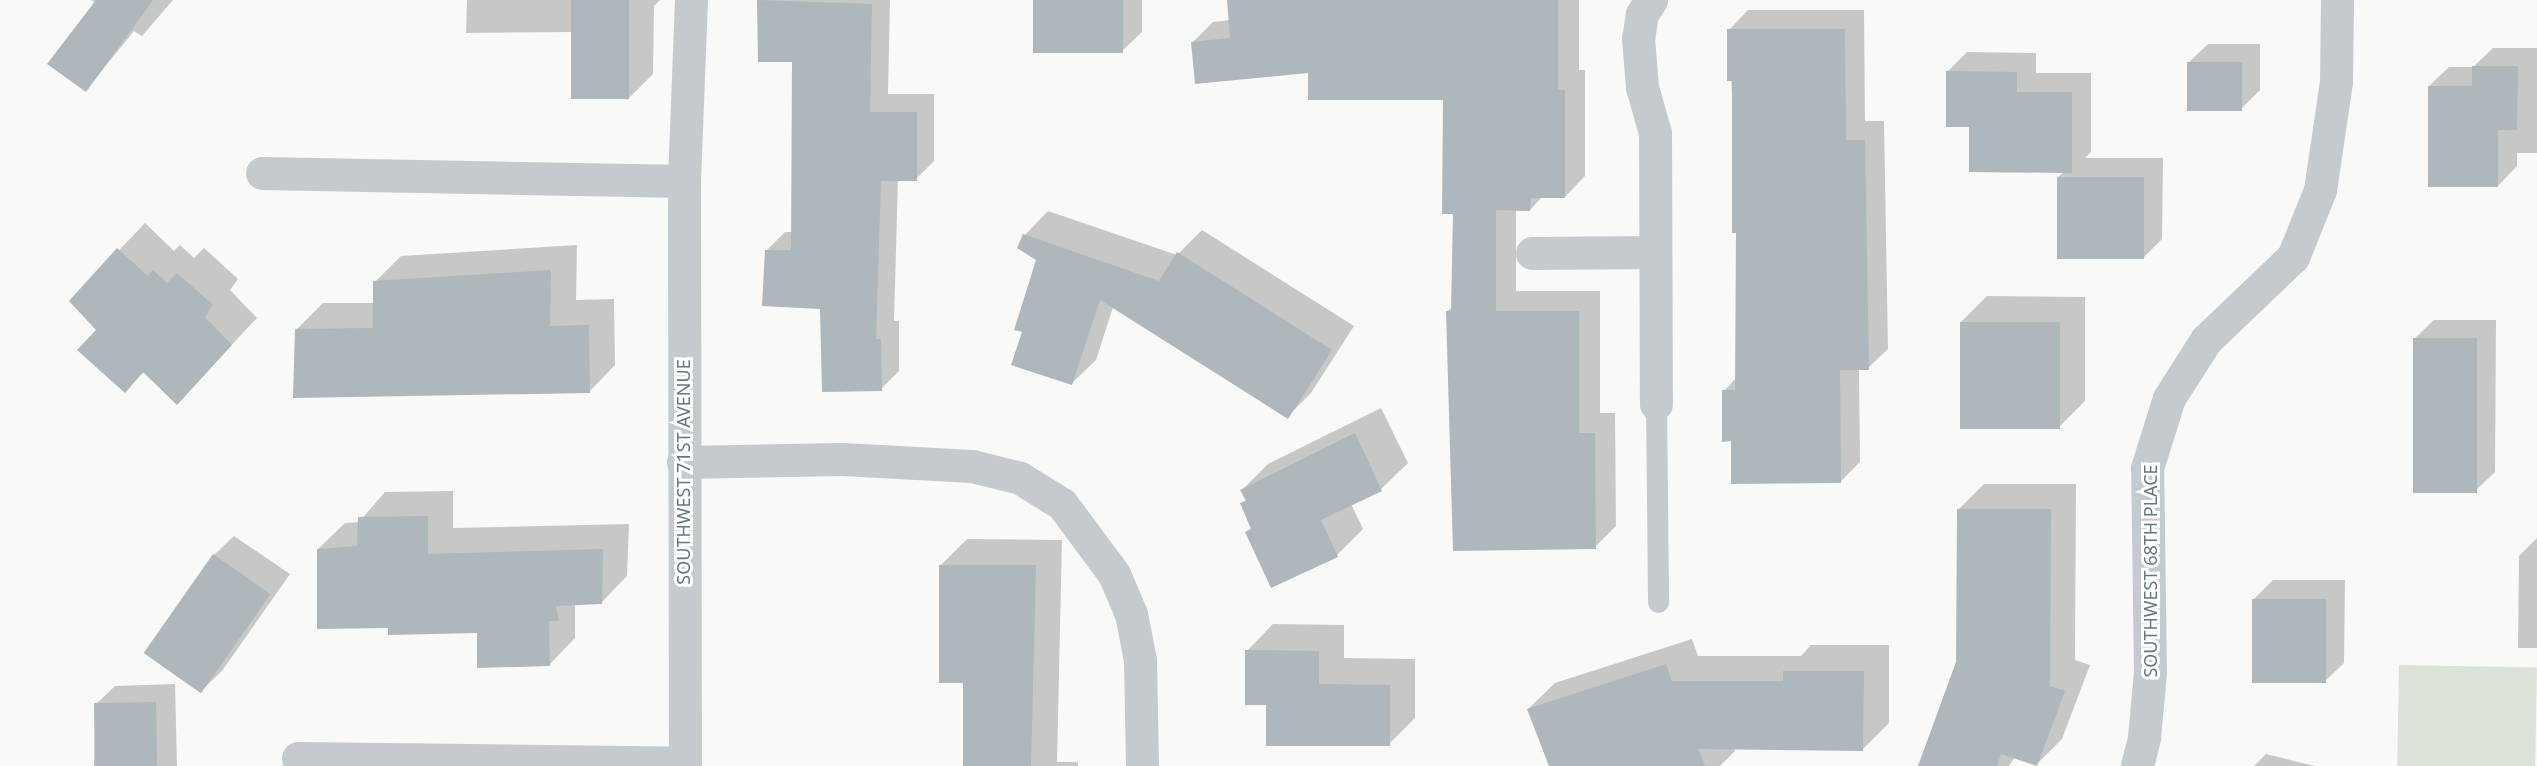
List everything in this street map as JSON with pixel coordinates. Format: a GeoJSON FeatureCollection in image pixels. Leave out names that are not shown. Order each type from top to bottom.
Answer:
{"type":"FeatureCollection","features":[{"type":"Feature","properties":{"kind":"street","name":"SOUTHWEST 71ST AVENUE"},"geometry":{"type":"LineString","coordinates":[[298,758],[685,765],[684,181],[691,0]]}},
{"type":"Feature","properties":{"kind":"street"},"geometry":{"type":"LineString","coordinates":[[1651,0],[1642,14],[1638,38],[1642,87],[1655,133],[1656,404]]}},
{"type":"Feature","properties":{"kind":"street","name":"SOUTHWEST 68TH PLACE"},"geometry":{"type":"LineString","coordinates":[[2137,766],[2144,737],[2150,672],[2147,468],[2169,398],[2206,340],[2293,257],[2297,248],[2320,190],[2336,82],[2337,0]]}},
{"type":"Feature","properties":{"kind":"street"},"geometry":{"type":"LineString","coordinates":[[262,173],[684,181]]}},
{"type":"Feature","properties":{"kind":"street"},"geometry":{"type":"LineString","coordinates":[[1532,253],[1655,252]]}},
{"type":"Feature","properties":{"kind":"street"},"geometry":{"type":"LineString","coordinates":[[683,462],[842,459],[972,466],[1020,478],[1062,504],[1114,574],[1131,614],[1140,660],[1142,766]]}},
{"type":"Feature","properties":{"kind":"lane"},"geometry":{"type":"LineString","coordinates":[[1656,404],[1658,602]]}},
{"type":"Feature","properties":{"kind":"shaded area"},"geometry":{"type":"Polygon","coordinates":[[[2399,665],[2537,667],[2535,766],[2397,766],[2399,665]]]}},
{"type":"Feature","properties":{"kind":"building"},"geometry":{"type":"Polygon","coordinates":[[[96,0],[153,0],[86,92],[47,64],[96,0]]]}},
{"type":"Feature","properties":{"kind":"building"},"geometry":{"type":"Polygon","coordinates":[[[571,0],[629,0],[629,99],[571,99],[571,0]]]}},
{"type":"Feature","properties":{"kind":"building"},"geometry":{"type":"Polygon","coordinates":[[[757,0],[872,4],[870,112],[917,112],[917,181],[881,181],[876,339],[881,339],[882,391],[822,392],[820,309],[762,306],[765,250],[791,250],[792,62],[758,62],[757,0]]]}},
{"type":"Feature","properties":{"kind":"building"},"geometry":{"type":"Polygon","coordinates":[[[1033,0],[1123,0],[1123,53],[1033,53],[1033,0]]]}},
{"type":"Feature","properties":{"kind":"building"},"geometry":{"type":"Polygon","coordinates":[[[1227,0],[1558,0],[1558,90],[1565,90],[1565,198],[1531,198],[1530,211],[1496,210],[1496,311],[1579,311],[1579,433],[1595,433],[1596,549],[1453,551],[1446,311],[1451,311],[1453,214],[1442,214],[1443,100],[1308,100],[1308,73],[1195,84],[1191,42],[1230,38],[1227,0]]]}},
{"type":"Feature","properties":{"kind":"building"},"geometry":{"type":"Polygon","coordinates":[[[1727,29],[1845,29],[1846,140],[1865,140],[1869,370],[1840,370],[1841,483],[1731,484],[1731,441],[1722,442],[1722,390],[1735,390],[1736,233],[1732,233],[1732,81],[1727,81],[1727,29]]]}},
{"type":"Feature","properties":{"kind":"building"},"geometry":{"type":"Polygon","coordinates":[[[2187,62],[2242,62],[2242,111],[2187,111],[2187,62]]]}},
{"type":"Feature","properties":{"kind":"building"},"geometry":{"type":"Polygon","coordinates":[[[2472,66],[2518,66],[2517,130],[2498,130],[2498,187],[2428,187],[2428,86],[2472,86],[2472,66]]]}},
{"type":"Feature","properties":{"kind":"building"},"geometry":{"type":"Polygon","coordinates":[[[1946,71],[2017,72],[2017,92],[2072,92],[2072,173],[1969,172],[1969,127],[1946,127],[1946,71]]]}},
{"type":"Feature","properties":{"kind":"building"},"geometry":{"type":"Polygon","coordinates":[[[2057,177],[2144,177],[2144,259],[2057,259],[2057,177]]]}},
{"type":"Feature","properties":{"kind":"building"},"geometry":{"type":"Polygon","coordinates":[[[1023,234],[1159,281],[1177,252],[1332,350],[1288,419],[1100,300],[1072,385],[1011,365],[1022,332],[1014,330],[1036,260],[1017,248],[1023,234]]]}},
{"type":"Feature","properties":{"kind":"building"},"geometry":{"type":"Polygon","coordinates":[[[117,248],[148,276],[153,270],[167,283],[177,273],[213,305],[205,317],[232,345],[177,405],[143,372],[125,393],[77,350],[96,330],[69,301],[117,248]]]}},
{"type":"Feature","properties":{"kind":"building"},"geometry":{"type":"Polygon","coordinates":[[[551,270],[550,326],[589,325],[590,393],[293,398],[295,329],[373,328],[373,281],[551,270]]]}},
{"type":"Feature","properties":{"kind":"building"},"geometry":{"type":"Polygon","coordinates":[[[1960,322],[2060,322],[2060,429],[1960,429],[1960,322]]]}},
{"type":"Feature","properties":{"kind":"building"},"geometry":{"type":"Polygon","coordinates":[[[2413,338],[2477,338],[2477,493],[2413,493],[2413,338]]]}},
{"type":"Feature","properties":{"kind":"building"},"geometry":{"type":"Polygon","coordinates":[[[1355,433],[1382,491],[1321,520],[1338,557],[1271,588],[1245,532],[1251,529],[1240,503],[1246,501],[1240,490],[1355,433]]]}},
{"type":"Feature","properties":{"kind":"building"},"geometry":{"type":"Polygon","coordinates":[[[1957,509],[2051,509],[2050,686],[2065,691],[2037,766],[2001,754],[1997,766],[1918,766],[1956,662],[1957,509]]]}},
{"type":"Feature","properties":{"kind":"building"},"geometry":{"type":"Polygon","coordinates":[[[428,516],[428,554],[603,549],[602,604],[556,606],[559,621],[549,621],[550,666],[477,668],[477,633],[388,635],[388,628],[317,629],[317,549],[357,546],[358,517],[428,516]]]}},
{"type":"Feature","properties":{"kind":"building"},"geometry":{"type":"Polygon","coordinates":[[[213,554],[270,594],[201,693],[144,653],[213,554]]]}},
{"type":"Feature","properties":{"kind":"building"},"geometry":{"type":"Polygon","coordinates":[[[939,565],[1036,565],[1031,766],[963,766],[963,683],[939,683],[939,565]]]}},
{"type":"Feature","properties":{"kind":"building"},"geometry":{"type":"Polygon","coordinates":[[[2252,599],[2326,599],[2326,683],[2252,683],[2252,599]]]}},
{"type":"Feature","properties":{"kind":"building"},"geometry":{"type":"Polygon","coordinates":[[[1245,650],[1319,651],[1319,684],[1390,685],[1390,746],[1266,746],[1266,705],[1245,705],[1245,650]]]}},
{"type":"Feature","properties":{"kind":"building"},"geometry":{"type":"Polygon","coordinates":[[[1666,664],[1672,681],[1783,681],[1783,671],[1864,671],[1863,751],[1698,749],[1705,766],[1549,766],[1527,709],[1666,664]]]}},
{"type":"Feature","properties":{"kind":"building"},"geometry":{"type":"Polygon","coordinates":[[[156,702],[157,766],[95,766],[94,703],[156,702]]]}}]}
